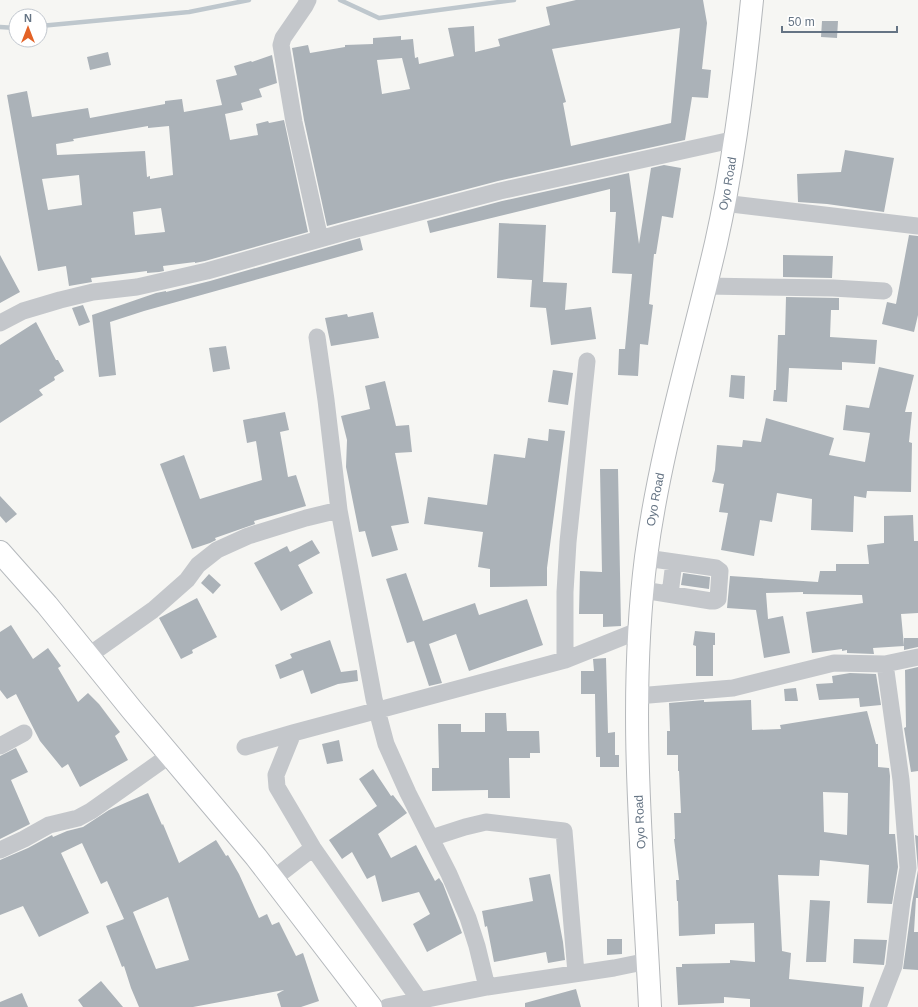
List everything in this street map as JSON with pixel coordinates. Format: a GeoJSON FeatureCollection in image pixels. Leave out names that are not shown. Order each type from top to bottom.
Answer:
{"type":"FeatureCollection","features":[{"type":"Feature","properties":{"kind":"main road","name":"Oyo Road"},"geometry":{"type":"LineString","coordinates":[[650,1007],[639,799],[637,696],[640,630],[646,558],[654,506],[671,425],[705,286],[736,139],[752,0]]}},
{"type":"Feature","properties":{"kind":"main road"},"geometry":{"type":"LineString","coordinates":[[0,552],[47,605],[256,857],[372,1007]]}},
{"type":"Feature","properties":{"kind":"street"},"geometry":{"type":"LineString","coordinates":[[308,0],[283,38],[281,46],[294,122],[320,239]]}},
{"type":"Feature","properties":{"kind":"street"},"geometry":{"type":"LineString","coordinates":[[0,323],[23,311],[60,300],[93,292],[137,287],[207,271],[320,239],[500,192],[736,139]]}},
{"type":"Feature","properties":{"kind":"street"},"geometry":{"type":"LineString","coordinates":[[723,203],[918,226]]}},
{"type":"Feature","properties":{"kind":"street"},"geometry":{"type":"LineString","coordinates":[[705,286],[833,288],[884,291]]}},
{"type":"Feature","properties":{"kind":"street"},"geometry":{"type":"LineString","coordinates":[[317,337],[339,510],[377,711],[386,744],[468,918],[477,946],[486,987]]}},
{"type":"Feature","properties":{"kind":"street"},"geometry":{"type":"LineString","coordinates":[[565,660],[565,592],[568,542],[587,360]]}},
{"type":"Feature","properties":{"kind":"street"},"geometry":{"type":"LineString","coordinates":[[88,656],[153,610],[187,580],[198,565],[217,550],[254,534],[306,518],[339,510]]}},
{"type":"Feature","properties":{"kind":"street"},"geometry":{"type":"LineString","coordinates":[[643,590],[711,601],[718,599],[720,571],[716,568],[646,558]]}},
{"type":"Feature","properties":{"kind":"street"},"geometry":{"type":"LineString","coordinates":[[670,594],[674,562]]}},
{"type":"Feature","properties":{"kind":"street"},"geometry":{"type":"LineString","coordinates":[[245,747],[565,660],[640,630]]}},
{"type":"Feature","properties":{"kind":"street"},"geometry":{"type":"LineString","coordinates":[[637,696],[733,688],[834,663],[885,664],[918,657]]}},
{"type":"Feature","properties":{"kind":"street"},"geometry":{"type":"LineString","coordinates":[[878,1007],[894,966],[902,901],[913,868],[885,664]]}},
{"type":"Feature","properties":{"kind":"street"},"geometry":{"type":"LineString","coordinates":[[294,733],[276,775],[277,787],[312,848],[420,1000]]}},
{"type":"Feature","properties":{"kind":"street"},"geometry":{"type":"LineString","coordinates":[[0,746],[24,734]]}},
{"type":"Feature","properties":{"kind":"street"},"geometry":{"type":"LineString","coordinates":[[0,850],[49,825],[78,818],[91,811],[170,755]]}},
{"type":"Feature","properties":{"kind":"street"},"geometry":{"type":"LineString","coordinates":[[431,838],[486,822],[564,832],[576,973]]}},
{"type":"Feature","properties":{"kind":"street"},"geometry":{"type":"LineString","coordinates":[[273,879],[312,848]]}},
{"type":"Feature","properties":{"kind":"street"},"geometry":{"type":"LineString","coordinates":[[387,1007],[486,987],[614,968],[648,961]]}},
{"type":"Feature","properties":{"kind":"building"},"geometry":{"type":"Polygon","coordinates":[[[576,0],[703,0],[707,23],[702,69],[711,70],[708,98],[692,97],[685,140],[498,181],[327,226],[304,120],[292,48],[308,45],[310,53],[345,47],[345,45],[373,44],[373,38],[401,36],[401,40],[413,39],[415,58],[418,57],[419,64],[454,56],[448,28],[474,26],[475,52],[500,46],[498,39],[550,25],[546,7],[576,0]],[[680,28],[552,49],[566,102],[563,103],[571,146],[671,123],[680,28]],[[402,58],[377,60],[382,94],[410,89],[402,58]]]}},
{"type":"Feature","properties":{"kind":"building"},"geometry":{"type":"Polygon","coordinates":[[[822,21],[838,21],[837,38],[821,37],[822,21]]]}},
{"type":"Feature","properties":{"kind":"building"},"geometry":{"type":"Polygon","coordinates":[[[108,52],[111,65],[90,70],[87,57],[108,52]]]}},
{"type":"Feature","properties":{"kind":"building"},"geometry":{"type":"Polygon","coordinates":[[[272,55],[277,83],[259,89],[262,97],[241,103],[243,110],[225,114],[230,140],[258,135],[256,124],[268,121],[269,123],[284,120],[308,232],[205,261],[163,266],[164,271],[147,273],[147,271],[91,278],[92,282],[69,286],[66,266],[38,271],[7,95],[27,91],[32,117],[88,108],[90,118],[165,104],[165,101],[182,99],[184,112],[222,105],[216,80],[237,75],[234,66],[272,55]],[[148,126],[73,139],[74,141],[56,144],[57,155],[145,151],[147,177],[150,176],[150,179],[173,175],[169,126],[148,128],[148,126]],[[79,175],[42,179],[48,210],[82,205],[79,175]],[[161,208],[133,212],[135,235],[165,232],[161,208]]]}},
{"type":"Feature","properties":{"kind":"building"},"geometry":{"type":"Polygon","coordinates":[[[845,150],[894,158],[884,212],[827,204],[798,202],[797,174],[841,172],[845,150]]]}},
{"type":"Feature","properties":{"kind":"building"},"geometry":{"type":"Polygon","coordinates":[[[664,165],[681,168],[673,218],[662,216],[656,254],[654,254],[649,304],[653,305],[648,345],[640,344],[638,376],[618,375],[619,349],[625,349],[632,274],[612,273],[616,212],[610,212],[610,189],[430,233],[427,221],[502,201],[629,173],[639,244],[651,168],[664,165]]]}},
{"type":"Feature","properties":{"kind":"building"},"geometry":{"type":"Polygon","coordinates":[[[499,223],[546,225],[543,282],[567,283],[565,310],[591,307],[596,339],[551,345],[546,308],[530,307],[532,280],[497,278],[499,223]]]}},
{"type":"Feature","properties":{"kind":"building"},"geometry":{"type":"Polygon","coordinates":[[[909,235],[918,236],[918,315],[914,332],[882,324],[887,302],[896,304],[909,235]]]}},
{"type":"Feature","properties":{"kind":"building"},"geometry":{"type":"Polygon","coordinates":[[[360,238],[363,250],[144,311],[110,322],[116,375],[99,377],[92,315],[156,293],[210,281],[360,238]]]}},
{"type":"Feature","properties":{"kind":"building"},"geometry":{"type":"Polygon","coordinates":[[[0,255],[20,292],[0,303],[0,255]]]}},
{"type":"Feature","properties":{"kind":"building"},"geometry":{"type":"Polygon","coordinates":[[[783,255],[833,256],[832,278],[783,277],[783,255]]]}},
{"type":"Feature","properties":{"kind":"building"},"geometry":{"type":"Polygon","coordinates":[[[786,297],[839,298],[839,310],[831,310],[830,337],[877,340],[875,364],[842,362],[842,370],[789,368],[787,402],[773,401],[774,390],[776,390],[778,335],[785,335],[786,297]]]}},
{"type":"Feature","properties":{"kind":"building"},"geometry":{"type":"Polygon","coordinates":[[[83,305],[90,322],[79,326],[72,308],[83,305]]]}},
{"type":"Feature","properties":{"kind":"building"},"geometry":{"type":"Polygon","coordinates":[[[373,312],[379,338],[331,346],[325,318],[347,314],[348,317],[373,312]]]}},
{"type":"Feature","properties":{"kind":"building"},"geometry":{"type":"Polygon","coordinates":[[[36,322],[56,360],[58,360],[64,371],[54,377],[55,380],[39,390],[43,395],[0,423],[0,345],[36,322]]]}},
{"type":"Feature","properties":{"kind":"building"},"geometry":{"type":"Polygon","coordinates":[[[226,346],[230,369],[213,372],[209,348],[226,346]]]}},
{"type":"Feature","properties":{"kind":"building"},"geometry":{"type":"Polygon","coordinates":[[[879,367],[914,375],[905,412],[912,412],[909,442],[912,443],[911,492],[867,491],[866,498],[854,496],[853,532],[811,530],[812,499],[777,493],[772,522],[760,520],[754,556],[721,550],[728,513],[719,512],[724,484],[712,482],[715,470],[717,445],[742,447],[743,440],[761,442],[766,418],[834,438],[829,455],[865,462],[870,433],[843,430],[846,405],[869,408],[879,367]]]}},
{"type":"Feature","properties":{"kind":"building"},"geometry":{"type":"Polygon","coordinates":[[[553,370],[573,373],[568,405],[548,402],[553,370]]]}},
{"type":"Feature","properties":{"kind":"building"},"geometry":{"type":"Polygon","coordinates":[[[731,375],[745,376],[744,399],[729,397],[731,375]]]}},
{"type":"Feature","properties":{"kind":"building"},"geometry":{"type":"Polygon","coordinates":[[[385,381],[396,426],[409,425],[412,452],[395,453],[409,523],[391,526],[398,550],[372,557],[365,531],[359,532],[346,467],[347,440],[341,416],[370,409],[365,386],[385,381]]]}},
{"type":"Feature","properties":{"kind":"building"},"geometry":{"type":"Polygon","coordinates":[[[285,412],[289,430],[280,432],[288,477],[296,475],[306,506],[254,521],[255,524],[215,538],[216,540],[210,543],[192,549],[160,464],[184,455],[200,499],[262,480],[256,441],[247,443],[243,420],[285,412]]]}},
{"type":"Feature","properties":{"kind":"building"},"geometry":{"type":"Polygon","coordinates":[[[549,429],[565,431],[547,568],[547,586],[490,587],[490,569],[478,567],[483,532],[424,524],[428,497],[487,505],[494,454],[525,458],[528,438],[548,441],[549,429]]]}},
{"type":"Feature","properties":{"kind":"building"},"geometry":{"type":"Polygon","coordinates":[[[600,469],[618,469],[621,626],[603,627],[603,614],[579,614],[580,571],[602,572],[600,469]]]}},
{"type":"Feature","properties":{"kind":"building"},"geometry":{"type":"Polygon","coordinates":[[[0,496],[17,514],[6,523],[0,516],[0,496]]]}},
{"type":"Feature","properties":{"kind":"building"},"geometry":{"type":"Polygon","coordinates":[[[913,515],[914,541],[918,541],[918,613],[901,614],[904,646],[873,648],[874,654],[847,653],[847,650],[842,651],[842,649],[812,653],[806,612],[863,603],[862,595],[803,594],[803,592],[766,593],[768,619],[783,616],[790,653],[764,658],[756,610],[727,608],[730,576],[818,582],[820,571],[836,571],[836,564],[869,564],[867,545],[884,543],[884,516],[913,515]]]}},
{"type":"Feature","properties":{"kind":"building"},"geometry":{"type":"Polygon","coordinates":[[[312,540],[320,553],[298,565],[313,593],[281,611],[254,563],[287,546],[290,552],[312,540]]]}},
{"type":"Feature","properties":{"kind":"building"},"geometry":{"type":"Polygon","coordinates":[[[406,573],[423,621],[475,603],[479,615],[527,599],[543,645],[469,671],[456,634],[429,644],[442,683],[429,686],[414,641],[407,643],[386,579],[406,573]]]}},
{"type":"Feature","properties":{"kind":"building"},"geometry":{"type":"Polygon","coordinates":[[[683,573],[710,577],[709,589],[681,585],[683,573]]]}},
{"type":"Feature","properties":{"kind":"building"},"geometry":{"type":"Polygon","coordinates":[[[209,574],[221,585],[213,594],[201,583],[209,574]]]}},
{"type":"Feature","properties":{"kind":"building"},"geometry":{"type":"Polygon","coordinates":[[[197,598],[217,637],[192,650],[193,653],[181,659],[159,618],[197,598]]]}},
{"type":"Feature","properties":{"kind":"building"},"geometry":{"type":"Polygon","coordinates":[[[11,625],[33,659],[48,648],[61,666],[58,668],[78,702],[88,693],[99,704],[120,732],[115,736],[128,760],[80,787],[68,764],[62,768],[40,741],[16,694],[7,699],[0,690],[0,632],[11,625]]]}},
{"type":"Feature","properties":{"kind":"building"},"geometry":{"type":"Polygon","coordinates":[[[695,631],[715,633],[715,645],[713,645],[713,676],[696,676],[696,646],[693,645],[695,631]]]}},
{"type":"Feature","properties":{"kind":"building"},"geometry":{"type":"Polygon","coordinates":[[[904,638],[918,638],[918,647],[904,650],[904,638]]]}},
{"type":"Feature","properties":{"kind":"building"},"geometry":{"type":"Polygon","coordinates":[[[330,640],[341,672],[357,670],[358,681],[338,684],[311,694],[303,670],[280,679],[275,665],[292,658],[290,654],[330,640]]]}},
{"type":"Feature","properties":{"kind":"building"},"geometry":{"type":"Polygon","coordinates":[[[606,658],[608,733],[615,732],[615,755],[619,755],[619,767],[600,767],[600,757],[596,757],[595,694],[581,694],[581,671],[594,671],[593,659],[606,658]]]}},
{"type":"Feature","properties":{"kind":"building"},"geometry":{"type":"Polygon","coordinates":[[[918,667],[918,771],[911,772],[904,728],[906,727],[905,670],[918,667]]]}},
{"type":"Feature","properties":{"kind":"building"},"geometry":{"type":"Polygon","coordinates":[[[850,673],[876,674],[881,705],[860,707],[859,698],[819,700],[816,684],[833,683],[832,676],[850,673]]]}},
{"type":"Feature","properties":{"kind":"building"},"geometry":{"type":"Polygon","coordinates":[[[796,688],[798,701],[785,701],[784,689],[796,688]]]}},
{"type":"Feature","properties":{"kind":"building"},"geometry":{"type":"Polygon","coordinates":[[[704,700],[704,702],[751,700],[752,730],[781,729],[780,725],[867,711],[876,744],[878,744],[878,767],[889,768],[889,834],[895,834],[898,867],[892,904],[867,903],[869,865],[820,860],[819,876],[778,875],[782,951],[791,953],[789,979],[864,987],[862,1007],[750,1007],[750,999],[724,997],[724,1003],[678,1005],[676,967],[682,967],[682,964],[730,963],[730,960],[755,962],[754,923],[715,924],[715,934],[679,936],[676,880],[679,880],[674,839],[674,813],[681,813],[678,755],[667,755],[667,731],[670,731],[669,703],[704,700]],[[823,792],[824,832],[847,835],[848,793],[823,792]]]}},
{"type":"Feature","properties":{"kind":"building"},"geometry":{"type":"Polygon","coordinates":[[[485,713],[506,713],[507,731],[539,731],[540,753],[530,753],[530,758],[509,758],[510,798],[488,798],[488,790],[432,791],[432,768],[439,768],[438,724],[461,724],[461,732],[485,732],[485,713]]]}},
{"type":"Feature","properties":{"kind":"building"},"geometry":{"type":"Polygon","coordinates":[[[339,740],[343,761],[327,764],[322,744],[339,740]]]}},
{"type":"Feature","properties":{"kind":"building"},"geometry":{"type":"Polygon","coordinates":[[[16,748],[28,772],[11,780],[30,824],[0,839],[0,756],[16,748]]]}},
{"type":"Feature","properties":{"kind":"building"},"geometry":{"type":"Polygon","coordinates":[[[373,769],[391,796],[393,795],[407,813],[378,834],[391,858],[416,845],[435,881],[439,878],[443,884],[462,933],[427,952],[413,924],[430,914],[419,892],[382,902],[375,875],[367,879],[352,852],[342,859],[329,840],[377,806],[359,779],[373,769]]]}},
{"type":"Feature","properties":{"kind":"building"},"geometry":{"type":"Polygon","coordinates":[[[148,793],[179,863],[216,840],[226,856],[228,855],[239,874],[259,918],[267,914],[272,925],[279,922],[296,956],[303,953],[319,1001],[301,1007],[281,1007],[277,994],[284,990],[193,1007],[139,1007],[124,966],[122,967],[106,926],[124,919],[107,881],[101,884],[82,843],[61,853],[89,913],[39,937],[23,906],[0,915],[0,860],[28,848],[52,835],[53,837],[67,831],[83,827],[109,810],[148,793]],[[168,897],[133,912],[156,969],[189,960],[168,897]]]}},
{"type":"Feature","properties":{"kind":"building"},"geometry":{"type":"Polygon","coordinates":[[[915,835],[918,836],[918,870],[915,835]]]}},
{"type":"Feature","properties":{"kind":"building"},"geometry":{"type":"Polygon","coordinates":[[[918,870],[918,898],[916,898],[914,932],[918,932],[918,970],[903,969],[912,903],[918,870]]]}},
{"type":"Feature","properties":{"kind":"building"},"geometry":{"type":"Polygon","coordinates":[[[550,874],[565,960],[548,963],[546,952],[494,962],[487,926],[485,927],[482,911],[533,901],[529,878],[550,874]]]}},
{"type":"Feature","properties":{"kind":"building"},"geometry":{"type":"Polygon","coordinates":[[[810,900],[830,901],[826,962],[806,962],[810,900]]]}},
{"type":"Feature","properties":{"kind":"building"},"geometry":{"type":"Polygon","coordinates":[[[607,939],[622,939],[622,954],[607,955],[607,939]]]}},
{"type":"Feature","properties":{"kind":"building"},"geometry":{"type":"Polygon","coordinates":[[[854,939],[887,940],[884,965],[853,963],[854,939]]]}},
{"type":"Feature","properties":{"kind":"building"},"geometry":{"type":"Polygon","coordinates":[[[101,981],[123,1007],[83,1007],[78,1000],[101,981]]]}},
{"type":"Feature","properties":{"kind":"building"},"geometry":{"type":"Polygon","coordinates":[[[576,989],[581,1007],[525,1007],[525,1003],[576,989]]]}},
{"type":"Feature","properties":{"kind":"building"},"geometry":{"type":"Polygon","coordinates":[[[22,993],[28,1007],[0,1007],[0,1002],[22,993]]]}},
{"type":"Feature","properties":{"kind":"waterway"},"geometry":{"type":"LineString","coordinates":[[48,25],[189,12],[249,0]]}},
{"type":"Feature","properties":{"kind":"waterway"},"geometry":{"type":"LineString","coordinates":[[340,0],[379,18],[514,0]]}},
{"type":"Feature","properties":{"kind":"waterway"},"geometry":{"type":"LineString","coordinates":[[0,27],[8,28]]}}]}
